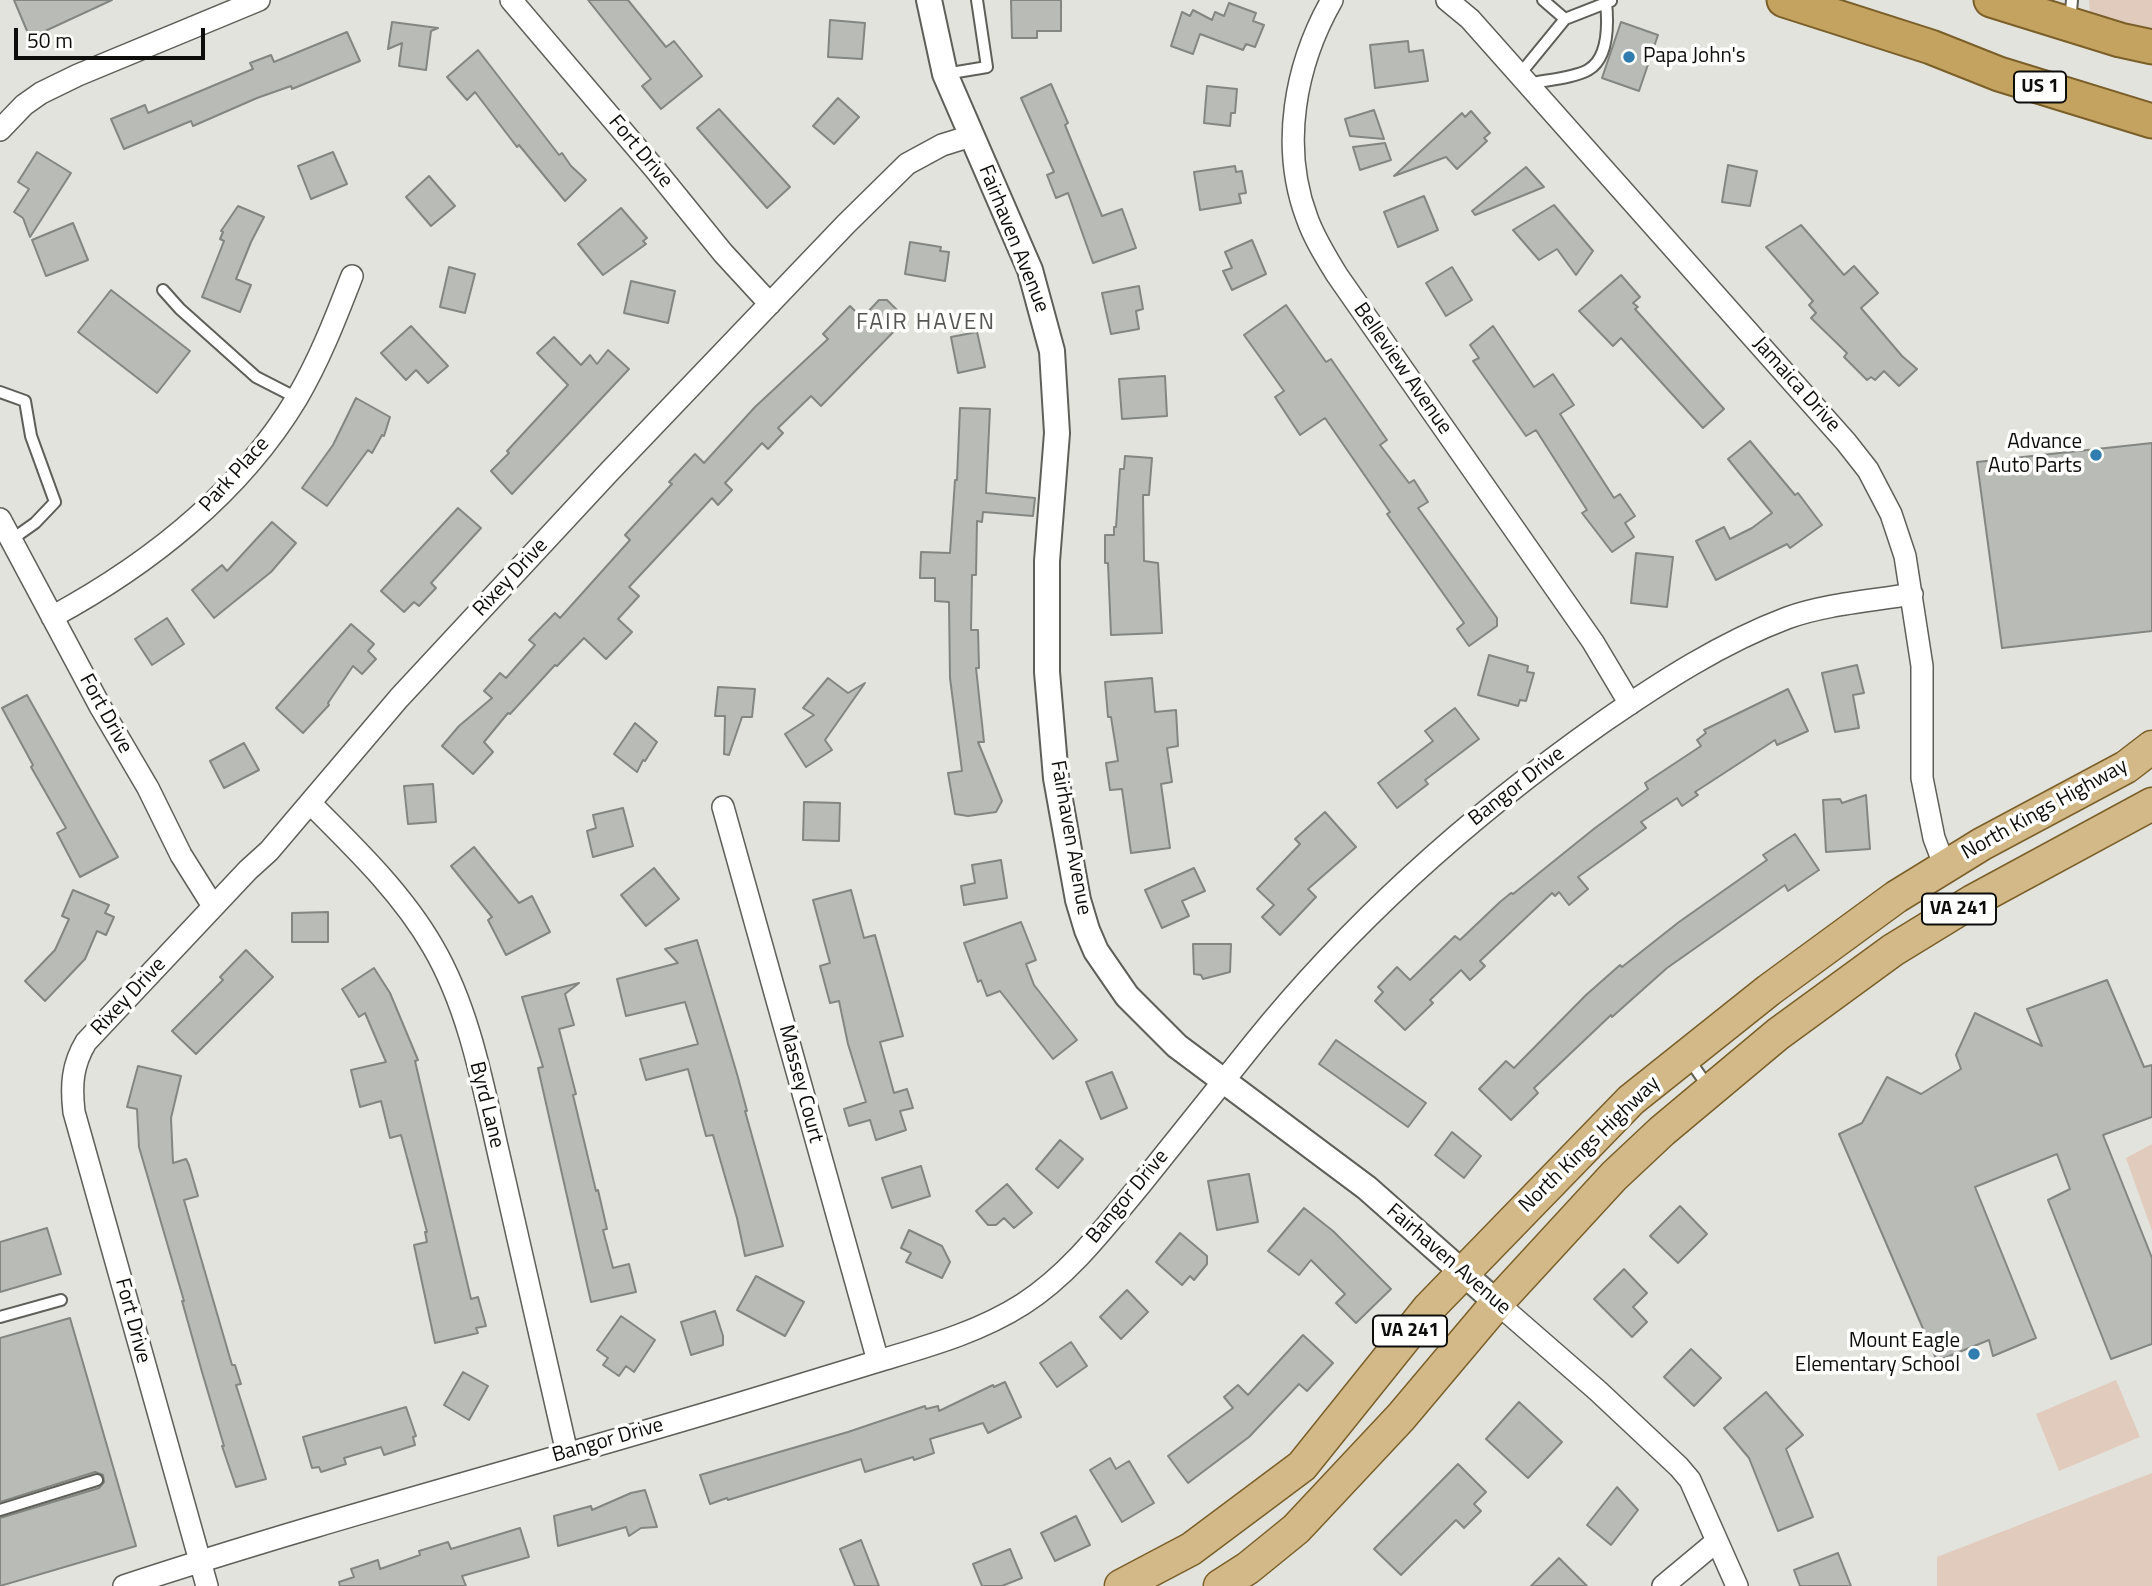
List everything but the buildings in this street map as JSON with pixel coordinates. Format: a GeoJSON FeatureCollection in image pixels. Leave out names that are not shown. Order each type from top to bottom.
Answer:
{"type":"FeatureCollection","features":[{"type":"Feature","properties":{"kind":"highway","name":"US 1"},"geometry":{"type":"LineString","coordinates":[[1784,0],[1931,47],[1999,74],[2152,121]]}},
{"type":"Feature","properties":{"kind":"highway"},"geometry":{"type":"LineString","coordinates":[[1991,0],[2071,12],[2120,40],[2152,47]]}},
{"type":"Feature","properties":{"kind":"main road","name":"North Kings Highway"},"geometry":{"type":"LineString","coordinates":[[1121,1586],[1191,1549],[1301,1466],[1428,1309],[1631,1100],[1769,990],[1896,897],[2000,834],[2126,766],[2152,747]]}},
{"type":"Feature","properties":{"kind":"main road","name":"North Kings Highway"},"geometry":{"type":"LineString","coordinates":[[1220,1586],[1248,1568],[1296,1529],[1401,1417],[1497,1303],[1614,1177],[1778,1034],[1893,950],[1973,901],[2152,804]]}},
{"type":"Feature","properties":{"kind":"street"},"geometry":{"type":"LineString","coordinates":[[0,130],[24,105],[41,93],[259,0]]}},
{"type":"Feature","properties":{"kind":"street","name":"Fort Drive"},"geometry":{"type":"LineString","coordinates":[[511,0],[723,253],[770,304]]}},
{"type":"Feature","properties":{"kind":"street","name":"Fairhaven Avenue"},"geometry":{"type":"LineString","coordinates":[[929,0],[944,74],[1030,270],[1052,351],[1057,433],[1046,561],[1046,672],[1056,778],[1077,900],[1096,951],[1126,996],[1177,1046],[1367,1188],[1598,1391],[1679,1467],[1690,1480],[1737,1586]]}},
{"type":"Feature","properties":{"kind":"street","name":"Belleview Avenue"},"geometry":{"type":"LineString","coordinates":[[1332,0],[1305,60],[1295,105],[1293,145],[1307,218],[1337,275],[1585,631],[1630,704]]}},
{"type":"Feature","properties":{"kind":"street","name":"Jamaica Drive"},"geometry":{"type":"LineString","coordinates":[[1447,0],[1470,19],[1524,79],[1868,470],[1891,514],[1905,556],[1922,666],[1922,778],[1934,838],[1945,867]]}},
{"type":"Feature","properties":{"kind":"street","name":"Rixey Drive"},"geometry":{"type":"LineString","coordinates":[[79,1054],[86,1042],[248,870],[270,851],[409,688],[609,472],[770,304],[907,164],[943,145],[971,136]]}},
{"type":"Feature","properties":{"kind":"street","name":"Park Place"},"geometry":{"type":"LineString","coordinates":[[52,617],[132,569],[184,529],[252,460],[297,398],[328,340],[352,276]]}},
{"type":"Feature","properties":{"kind":"street","name":"Fort Drive"},"geometry":{"type":"LineString","coordinates":[[0,519],[148,788],[181,855],[214,906]]}},
{"type":"Feature","properties":{"kind":"street","name":"Bangor Drive"},"geometry":{"type":"LineString","coordinates":[[124,1586],[200,1561],[717,1411],[878,1361],[969,1331],[1027,1301],[1098,1236],[1309,978],[1393,893],[1547,761],[1675,674],[1728,645],[1790,617],[1912,594]]}},
{"type":"Feature","properties":{"kind":"street","name":"Byrd Lane"},"geometry":{"type":"LineString","coordinates":[[310,803],[364,857],[418,924],[435,949],[460,1006],[480,1073],[567,1453]]}},
{"type":"Feature","properties":{"kind":"street","name":"Massey Court"},"geometry":{"type":"LineString","coordinates":[[723,807],[878,1361]]}},
{"type":"Feature","properties":{"kind":"street","name":"Fort Drive"},"geometry":{"type":"LineString","coordinates":[[79,1054],[72,1088],[74,1112],[207,1586]]}},
{"type":"Feature","properties":{"kind":"street"},"geometry":{"type":"LineString","coordinates":[[1663,1586],[1717,1541]]}},
{"type":"Feature","properties":{"kind":"lane"},"geometry":{"type":"LineString","coordinates":[[944,74],[987,67],[977,0]]}},
{"type":"Feature","properties":{"kind":"lane"},"geometry":{"type":"LineString","coordinates":[[1543,0],[1565,19]]}},
{"type":"Feature","properties":{"kind":"lane"},"geometry":{"type":"LineString","coordinates":[[1609,1],[1606,36],[1595,64],[1584,71],[1524,79],[1565,19],[1609,1]]}},
{"type":"Feature","properties":{"kind":"lane"},"geometry":{"type":"LineString","coordinates":[[163,290],[180,309],[256,377],[297,398]]}},
{"type":"Feature","properties":{"kind":"lane"},"geometry":{"type":"LineString","coordinates":[[0,391],[25,401],[31,436],[55,502],[35,523],[11,540]]}},
{"type":"Feature","properties":{"kind":"lane"},"geometry":{"type":"LineString","coordinates":[[1686,1056],[1711,1091]]}},
{"type":"Feature","properties":{"kind":"lane"},"geometry":{"type":"LineString","coordinates":[[0,1317],[61,1300]]}},
{"type":"Feature","properties":{"kind":"lane"},"geometry":{"type":"LineString","coordinates":[[0,1510],[97,1480]]}},
{"type":"Feature","properties":{"kind":"shaded area"},"geometry":{"type":"Polygon","coordinates":[[[2089,0],[2152,0],[2152,31],[2090,17],[2089,0]]]}},
{"type":"Feature","properties":{"kind":"shaded area"},"geometry":{"type":"Polygon","coordinates":[[[2152,1144],[2152,1231],[2126,1158],[2152,1144]]]}},
{"type":"Feature","properties":{"kind":"shaded area"},"geometry":{"type":"Polygon","coordinates":[[[2116,1380],[2140,1437],[2059,1471],[2036,1414],[2116,1380]]]}},
{"type":"Feature","properties":{"kind":"shaded area"},"geometry":{"type":"Polygon","coordinates":[[[2152,1473],[2152,1586],[1937,1586],[1937,1557],[2152,1473]]]}},
{"type":"Feature","properties":{"kind":"place","name":"Papa John's"},"geometry":{"type":"Point","coordinates":[1629,57]}},
{"type":"Feature","properties":{"kind":"place","name":"Advance Auto Parts"},"geometry":{"type":"Point","coordinates":[2096,455]}},
{"type":"Feature","properties":{"kind":"place","name":"Mount Eagle Elementary School"},"geometry":{"type":"Point","coordinates":[1974,1354]}},
{"type":"Feature","properties":{"kind":"district","name":"FAIR HAVEN"},"geometry":{"type":"Point","coordinates":[926,323]}}]}
